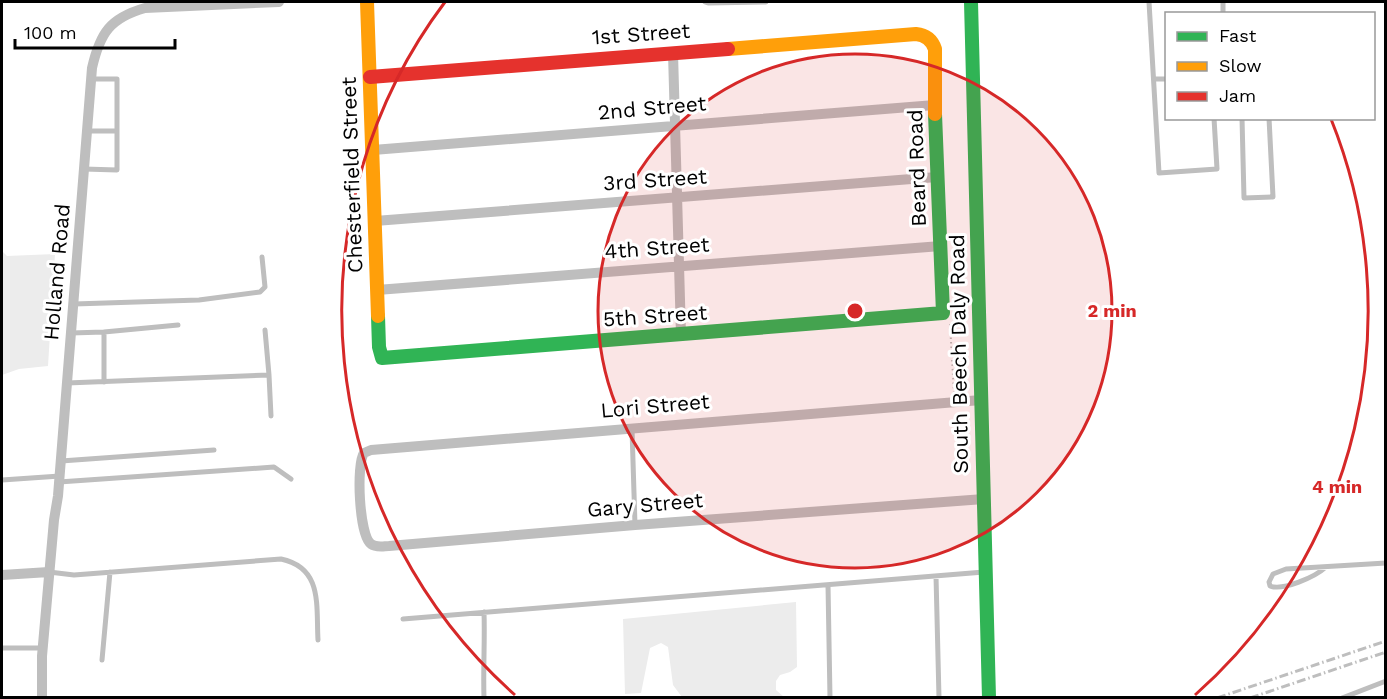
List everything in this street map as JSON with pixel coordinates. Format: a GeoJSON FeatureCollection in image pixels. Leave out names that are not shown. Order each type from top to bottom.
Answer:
{"type":"FeatureCollection","features":[{"type":"Feature","properties":{"kind":"street","name":"Holland Road"},"geometry":{"type":"LineString","coordinates":[[42,698],[49,572],[60,479],[87,131],[95,56],[100,40],[108,28],[119,19],[146,8],[279,2]]}},
{"type":"Feature","properties":{"kind":"street","name":"Chesterfield Street"},"geometry":{"type":"LineString","coordinates":[[367,2],[379,347]]}},
{"type":"Feature","properties":{"kind":"street","name":"South Beech Daly Road"},"geometry":{"type":"LineString","coordinates":[[971,5],[989,698]]}},
{"type":"Feature","properties":{"kind":"street","name":"1st Street"},"geometry":{"type":"LineString","coordinates":[[370,77],[916,34]]}},
{"type":"Feature","properties":{"kind":"street","name":"Beard Road"},"geometry":{"type":"LineString","coordinates":[[916,34],[929,38],[935,48],[937,177],[946,317]]}},
{"type":"Feature","properties":{"kind":"street"},"geometry":{"type":"LineString","coordinates":[[673,53],[681,335]]}},
{"type":"Feature","properties":{"kind":"street","name":"2nd Street"},"geometry":{"type":"LineString","coordinates":[[373,150],[935,105]]}},
{"type":"Feature","properties":{"kind":"street","name":"3rd Street"},"geometry":{"type":"LineString","coordinates":[[375,221],[937,177]]}},
{"type":"Feature","properties":{"kind":"street","name":"4th Street"},"geometry":{"type":"LineString","coordinates":[[377,290],[941,246]]}},
{"type":"Feature","properties":{"kind":"street","name":"5th Street"},"geometry":{"type":"LineString","coordinates":[[379,347],[382,358],[917,316],[946,317]]}},
{"type":"Feature","properties":{"kind":"street","name":"Lori Street"},"geometry":{"type":"LineString","coordinates":[[361,484],[361,457],[371,450],[981,400]]}},
{"type":"Feature","properties":{"kind":"street","name":"Gary Street"},"geometry":{"type":"LineString","coordinates":[[361,484],[364,531],[370,543],[377,546],[984,499]]}},
{"type":"Feature","properties":{"kind":"street"},"geometry":{"type":"LineString","coordinates":[[2,575],[49,572]]}},
{"type":"Feature","properties":{"kind":"lane"},"geometry":{"type":"LineString","coordinates":[[705,2],[766,2]]}},
{"type":"Feature","properties":{"kind":"lane"},"geometry":{"type":"LineString","coordinates":[[1149,2],[1159,173],[1217,169],[1214,120]]}},
{"type":"Feature","properties":{"kind":"lane"},"geometry":{"type":"LineString","coordinates":[[84,169],[117,170],[117,79],[92,79]]}},
{"type":"Feature","properties":{"kind":"lane"},"geometry":{"type":"LineString","coordinates":[[1154,79],[1165,79]]}},
{"type":"Feature","properties":{"kind":"lane"},"geometry":{"type":"LineString","coordinates":[[1242,120],[1244,198],[1273,197],[1269,120]]}},
{"type":"Feature","properties":{"kind":"lane"},"geometry":{"type":"LineString","coordinates":[[87,131],[117,131]]}},
{"type":"Feature","properties":{"kind":"lane"},"geometry":{"type":"LineString","coordinates":[[74,304],[199,300],[260,292],[265,287],[262,257]]}},
{"type":"Feature","properties":{"kind":"lane"},"geometry":{"type":"LineString","coordinates":[[71,333],[178,325]]}},
{"type":"Feature","properties":{"kind":"lane"},"geometry":{"type":"LineString","coordinates":[[265,330],[272,416]]}},
{"type":"Feature","properties":{"kind":"lane"},"geometry":{"type":"LineString","coordinates":[[104,332],[104,382]]}},
{"type":"Feature","properties":{"kind":"lane"},"geometry":{"type":"LineString","coordinates":[[67,383],[269,375]]}},
{"type":"Feature","properties":{"kind":"lane"},"geometry":{"type":"LineString","coordinates":[[632,427],[635,525]]}},
{"type":"Feature","properties":{"kind":"lane"},"geometry":{"type":"LineString","coordinates":[[61,461],[214,450]]}},
{"type":"Feature","properties":{"kind":"lane"},"geometry":{"type":"LineString","coordinates":[[2,480],[274,467],[291,478]]}},
{"type":"Feature","properties":{"kind":"lane"},"geometry":{"type":"LineString","coordinates":[[49,572],[74,575],[281,559],[294,561],[305,569],[313,580],[318,640]]}},
{"type":"Feature","properties":{"kind":"lane"},"geometry":{"type":"LineString","coordinates":[[1326,567],[1317,575],[1277,589],[1270,586],[1269,582],[1273,574],[1286,569],[1386,563]]}},
{"type":"Feature","properties":{"kind":"lane"},"geometry":{"type":"LineString","coordinates":[[102,660],[110,572]]}},
{"type":"Feature","properties":{"kind":"lane"},"geometry":{"type":"LineString","coordinates":[[403,619],[986,572]]}},
{"type":"Feature","properties":{"kind":"lane"},"geometry":{"type":"LineString","coordinates":[[936,576],[939,698]]}},
{"type":"Feature","properties":{"kind":"lane"},"geometry":{"type":"LineString","coordinates":[[828,585],[830,698]]}},
{"type":"Feature","properties":{"kind":"lane"},"geometry":{"type":"LineString","coordinates":[[484,612],[484,698]]}},
{"type":"Feature","properties":{"kind":"lane"},"geometry":{"type":"LineString","coordinates":[[2,648],[43,648]]}},
{"type":"Feature","properties":{"kind":"lane"},"geometry":{"type":"LineString","coordinates":[[1342,698],[1386,681]]}},
{"type":"Feature","properties":{"kind":"path"},"geometry":{"type":"LineString","coordinates":[[946,317],[953,348],[954,393]]}},
{"type":"Feature","properties":{"kind":"shaded area"},"geometry":{"type":"Polygon","coordinates":[[[2,193],[3,252],[7,256],[55,254],[48,366],[19,369],[2,375],[2,193]]]}},
{"type":"Feature","properties":{"kind":"shaded area"},"geometry":{"type":"Polygon","coordinates":[[[796,602],[797,667],[780,675],[776,681],[776,690],[784,697],[682,697],[673,685],[668,647],[661,643],[650,648],[641,693],[625,694],[623,619],[796,602]]]}},
{"type":"Feature","properties":{"kind":"railway"},"geometry":{"type":"LineString","coordinates":[[1217,698],[1386,641]]}},
{"type":"Feature","properties":{"kind":"railway"},"geometry":{"type":"LineString","coordinates":[[1250,698],[1386,652]]}},
{"type":"Feature","properties":{"kind":"traffic: fast"},"geometry":{"type":"LineString","coordinates":[[971,2],[989,698]]}},
{"type":"Feature","properties":{"kind":"traffic: fast"},"geometry":{"type":"LineString","coordinates":[[378,316],[379,347],[382,358],[943,313],[935,114]]}},
{"type":"Feature","properties":{"kind":"traffic: slow"},"geometry":{"type":"LineString","coordinates":[[367,2],[378,316]]}},
{"type":"Feature","properties":{"kind":"traffic: slow"},"geometry":{"type":"LineString","coordinates":[[728,49],[916,34],[923,36],[935,49],[935,114]]}},
{"type":"Feature","properties":{"kind":"traffic: jam"},"geometry":{"type":"LineString","coordinates":[[370,77],[728,49]]}}]}
